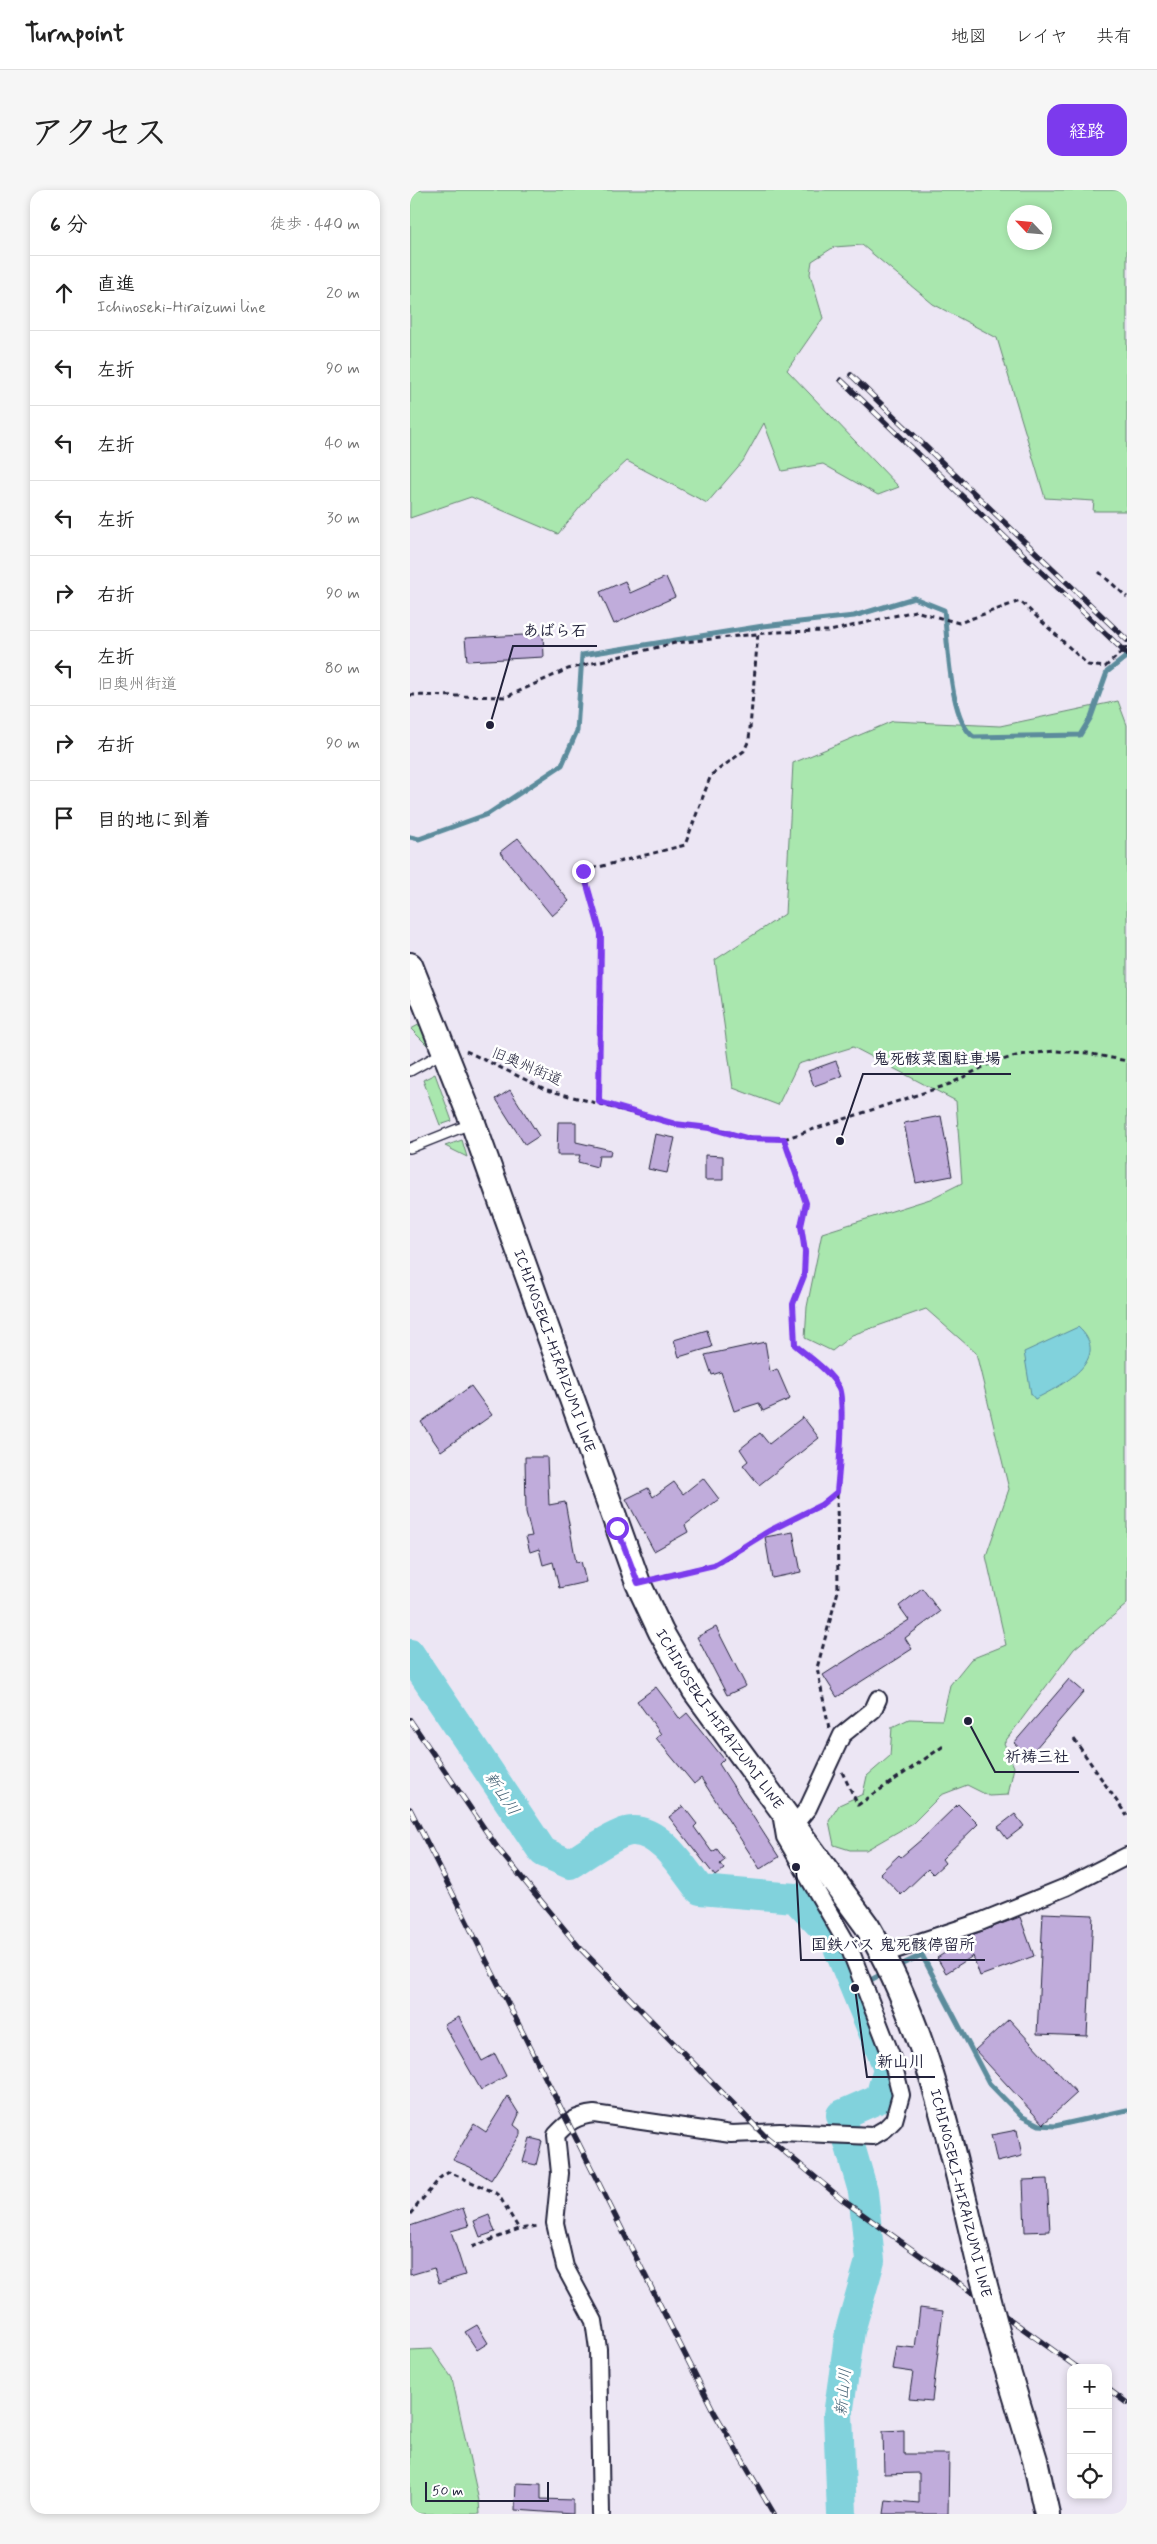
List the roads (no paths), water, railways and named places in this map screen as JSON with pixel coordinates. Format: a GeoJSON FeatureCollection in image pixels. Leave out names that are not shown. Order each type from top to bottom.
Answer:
{"type":"FeatureCollection","features":[{"type":"Feature","properties":{"kind":"main road","name":"ICHINOSEKI-HIRAIZUMI LINE"},"geometry":{"type":"LineString","coordinates":[[410,965],[473,1123],[638,1583],[661,1632],[695,1691],[867,1926],[884,1954],[910,2013],[944,2114],[979,2264],[1006,2365],[1035,2460]]}},
{"type":"Feature","properties":{"kind":"main road"},"geometry":{"type":"LineString","coordinates":[[1035,2460],[1047,2514]]}},
{"type":"Feature","properties":{"kind":"main road"},"geometry":{"type":"LineString","coordinates":[[1035,2460],[1064,2514]]}},
{"type":"Feature","properties":{"kind":"street"},"geometry":{"type":"LineString","coordinates":[[601,2514],[598,2349],[594,2321],[565,2267],[555,2223],[560,2173],[556,2135],[568,2122],[581,2116],[594,2114],[731,2134],[780,2132],[873,2136],[894,2120],[901,2096],[891,2055],[849,1947],[786,1836],[787,1818],[808,1808],[842,1735],[873,1710],[878,1699]]}},
{"type":"Feature","properties":{"kind":"street"},"geometry":{"type":"LineString","coordinates":[[884,1954],[988,1919],[1066,1887],[1127,1856]]}},
{"type":"Feature","properties":{"kind":"lane"},"geometry":{"type":"LineString","coordinates":[[410,1071],[442,1046]]}},
{"type":"Feature","properties":{"kind":"lane"},"geometry":{"type":"LineString","coordinates":[[410,1148],[473,1123]]}},
{"type":"Feature","properties":{"kind":"water"},"geometry":{"type":"Polygon","coordinates":[[[1078,1327],[1088,1339],[1090,1350],[1087,1360],[1070,1379],[1035,1399],[1031,1394],[1024,1352],[1078,1327]]]}},
{"type":"Feature","properties":{"kind":"waterway"},"geometry":{"type":"LineString","coordinates":[[410,837],[419,839],[488,814],[562,765],[577,731],[582,655],[763,626],[854,616],[914,598],[944,610],[951,679],[959,715],[966,728],[974,737],[1080,735],[1091,717],[1107,672],[1127,656]]}},
{"type":"Feature","properties":{"kind":"waterway","name":"新山川"},"geometry":{"type":"LineString","coordinates":[[410,1654],[543,1852],[570,1864],[618,1835],[632,1831],[643,1832],[653,1837],[671,1853],[700,1890],[795,1898],[835,1940],[888,2068],[880,2098],[841,2115],[863,2191],[870,2261],[850,2331],[838,2415],[842,2514]]}},
{"type":"Feature","properties":{"kind":"waterway"},"geometry":{"type":"LineString","coordinates":[[896,1967],[922,1955],[989,2083],[1021,2116],[1039,2125],[1055,2126],[1127,2110]]}},
{"type":"Feature","properties":{"kind":"waterway"},"geometry":{"type":"LineString","coordinates":[[855,1988],[884,1973]]}},
{"type":"Feature","properties":{"kind":"railway"},"geometry":{"type":"LineString","coordinates":[[851,375],[1127,640]]}},
{"type":"Feature","properties":{"kind":"railway"},"geometry":{"type":"LineString","coordinates":[[841,380],[1127,654]]}},
{"type":"Feature","properties":{"kind":"railway"},"geometry":{"type":"LineString","coordinates":[[410,1720],[499,1850],[579,1947],[763,2134],[844,2201],[1072,2364]]}},
{"type":"Feature","properties":{"kind":"railway"},"geometry":{"type":"LineString","coordinates":[[410,1809],[714,2412],[774,2514]]}},
{"type":"Feature","properties":{"kind":"railway"},"geometry":{"type":"LineString","coordinates":[[1112,2392],[1127,2403]]}},
{"type":"Feature","properties":{"kind":"place","name":"あばら石"},"geometry":{"type":"Point","coordinates":[490,725]}},
{"type":"Feature","properties":{"kind":"place","name":"鬼死骸菜園駐車場"},"geometry":{"type":"Point","coordinates":[840,1141]}},
{"type":"Feature","properties":{"kind":"place","name":"祈祷三社"},"geometry":{"type":"Point","coordinates":[968,1721]}},
{"type":"Feature","properties":{"kind":"place","name":"国鉄バス 鬼死骸停留所"},"geometry":{"type":"Point","coordinates":[796,1867]}},
{"type":"Feature","properties":{"kind":"place","name":"新山川"},"geometry":{"type":"Point","coordinates":[855,1988]}}]}
